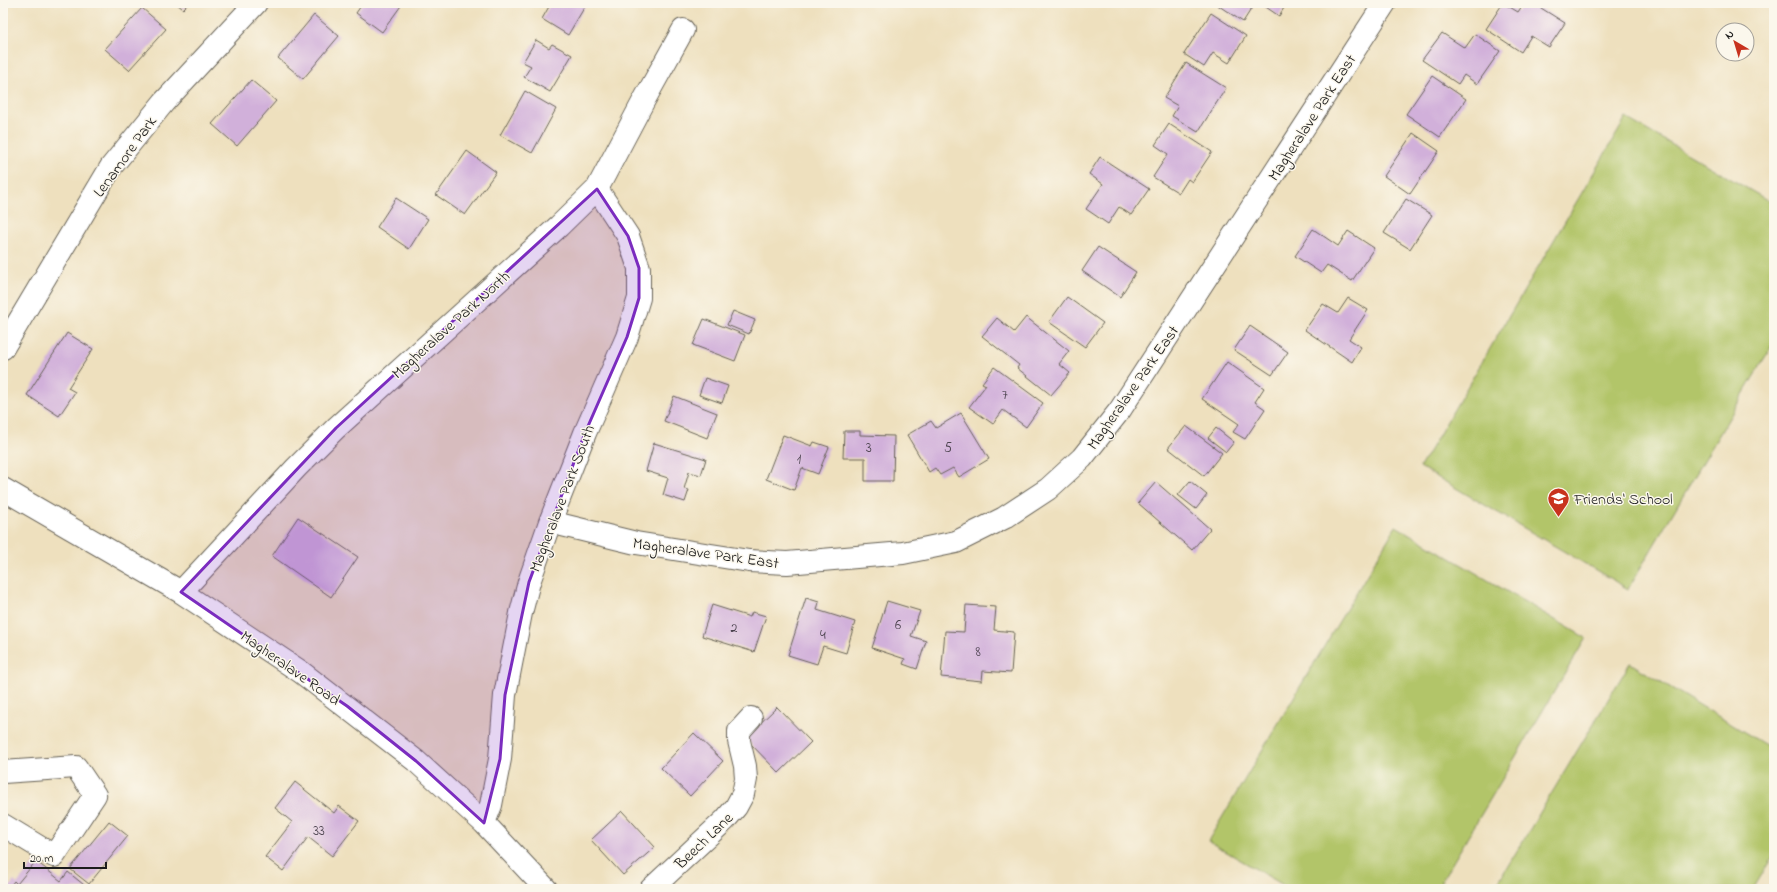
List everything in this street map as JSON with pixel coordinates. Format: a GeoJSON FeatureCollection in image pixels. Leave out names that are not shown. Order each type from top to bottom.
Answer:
{"type":"FeatureCollection","features":[{"type":"Feature","properties":{"kind":"street","name":"Lenamore Park"},"geometry":{"type":"LineString","coordinates":[[3,348],[111,167],[164,102],[256,3]]}},
{"type":"Feature","properties":{"kind":"street","name":"Magheralave Park East"},"geometry":{"type":"LineString","coordinates":[[550,522],[636,543],[749,561],[787,563],[903,553],[956,542],[1004,518],[1048,489],[1082,458],[1120,410],[1385,3]]}},
{"type":"Feature","properties":{"kind":"street","name":"Magheralave Park North"},"geometry":{"type":"LineString","coordinates":[[181,592],[296,468],[331,433],[466,308],[559,226],[597,189],[642,102],[683,30]]}},
{"type":"Feature","properties":{"kind":"street","name":"Magheralave Park South"},"geometry":{"type":"LineString","coordinates":[[484,823],[491,805],[500,759],[506,695],[521,613],[529,582],[550,522],[585,433],[628,337],[639,298],[639,268],[628,236],[597,189]]}},
{"type":"Feature","properties":{"kind":"street","name":"Magheralave Road"},"geometry":{"type":"LineString","coordinates":[[3,489],[181,592],[301,672],[347,706],[416,761],[484,823],[546,889]]}},
{"type":"Feature","properties":{"kind":"street","name":"Beech Lane"},"geometry":{"type":"LineString","coordinates":[[651,889],[725,820],[736,806],[743,794],[746,779],[745,766],[739,741],[739,730],[751,718]]}},
{"type":"Feature","properties":{"kind":"street"},"geometry":{"type":"LineString","coordinates":[[3,772],[76,767],[94,795],[54,856],[3,825]]}},
{"type":"Feature","properties":{"kind":"highlighted area"},"geometry":{"type":"Polygon","coordinates":[[[597,189],[628,236],[639,268],[639,298],[627,337],[585,433],[529,582],[505,695],[500,759],[484,823],[416,761],[347,706],[181,592],[336,428],[597,189]]]}},
{"type":"Feature","properties":{"kind":"green space"},"geometry":{"type":"Polygon","coordinates":[[[1626,118],[1774,204],[1774,342],[1628,589],[1420,467],[1626,118]]]}},
{"type":"Feature","properties":{"kind":"green space"},"geometry":{"type":"Polygon","coordinates":[[[1396,526],[1586,638],[1437,889],[1290,889],[1208,841],[1396,526]]]}},
{"type":"Feature","properties":{"kind":"green space"},"geometry":{"type":"Polygon","coordinates":[[[1630,663],[1774,750],[1774,855],[1753,889],[1494,889],[1630,663]]]}},
{"type":"Feature","properties":{"kind":"building"},"geometry":{"type":"Polygon","coordinates":[[[176,3],[189,3],[183,9],[176,3]]]}},
{"type":"Feature","properties":{"kind":"building"},"geometry":{"type":"Polygon","coordinates":[[[363,3],[403,3],[382,32],[356,13],[363,3]]]}},
{"type":"Feature","properties":{"kind":"building"},"geometry":{"type":"Polygon","coordinates":[[[551,3],[587,3],[568,35],[542,19],[551,3]]]}},
{"type":"Feature","properties":{"kind":"building"},"geometry":{"type":"Polygon","coordinates":[[[1216,3],[1255,3],[1243,22],[1216,3]]]}},
{"type":"Feature","properties":{"kind":"building"},"geometry":{"type":"Polygon","coordinates":[[[1260,3],[1287,3],[1279,16],[1260,3]]]}},
{"type":"Feature","properties":{"kind":"building"},"geometry":{"type":"Polygon","coordinates":[[[1503,3],[1518,12],[1524,3],[1533,3],[1565,23],[1549,47],[1531,36],[1521,52],[1486,29],[1503,3]]]}},
{"type":"Feature","properties":{"kind":"building"},"geometry":{"type":"Polygon","coordinates":[[[142,8],[166,29],[129,70],[105,49],[142,8]]]}},
{"type":"Feature","properties":{"kind":"building"},"geometry":{"type":"Polygon","coordinates":[[[1211,13],[1246,36],[1229,63],[1213,53],[1204,67],[1184,54],[1211,13]]]}},
{"type":"Feature","properties":{"kind":"building"},"geometry":{"type":"Polygon","coordinates":[[[314,15],[339,36],[303,79],[278,58],[314,15]]]}},
{"type":"Feature","properties":{"kind":"building"},"geometry":{"type":"Polygon","coordinates":[[[1442,33],[1465,48],[1475,34],[1500,51],[1477,84],[1464,75],[1458,84],[1422,60],[1442,33]]]}},
{"type":"Feature","properties":{"kind":"building"},"geometry":{"type":"Polygon","coordinates":[[[536,40],[549,48],[552,44],[572,55],[550,92],[524,77],[531,66],[523,62],[536,40]]]}},
{"type":"Feature","properties":{"kind":"building"},"geometry":{"type":"Polygon","coordinates":[[[1186,63],[1226,88],[1198,132],[1172,116],[1178,106],[1164,98],[1186,63]]]}},
{"type":"Feature","properties":{"kind":"building"},"geometry":{"type":"Polygon","coordinates":[[[1432,76],[1466,99],[1440,137],[1406,114],[1432,76]]]}},
{"type":"Feature","properties":{"kind":"building"},"geometry":{"type":"Polygon","coordinates":[[[251,80],[276,101],[237,146],[212,124],[251,80]]]}},
{"type":"Feature","properties":{"kind":"building"},"geometry":{"type":"Polygon","coordinates":[[[525,91],[556,109],[532,153],[500,135],[525,91]]]}},
{"type":"Feature","properties":{"kind":"building"},"geometry":{"type":"Polygon","coordinates":[[[1169,124],[1212,152],[1192,182],[1188,179],[1179,193],[1153,177],[1168,154],[1155,145],[1169,124]]]}},
{"type":"Feature","properties":{"kind":"building"},"geometry":{"type":"Polygon","coordinates":[[[1413,133],[1439,151],[1410,194],[1384,176],[1413,133]]]}},
{"type":"Feature","properties":{"kind":"building"},"geometry":{"type":"Polygon","coordinates":[[[467,151],[496,172],[465,215],[436,195],[467,151]]]}},
{"type":"Feature","properties":{"kind":"building"},"geometry":{"type":"Polygon","coordinates":[[[1100,157],[1149,189],[1131,215],[1119,207],[1108,224],[1086,209],[1103,184],[1089,174],[1100,157]]]}},
{"type":"Feature","properties":{"kind":"building"},"geometry":{"type":"Polygon","coordinates":[[[396,198],[428,219],[409,249],[377,227],[396,198]]]}},
{"type":"Feature","properties":{"kind":"building"},"geometry":{"type":"Polygon","coordinates":[[[1406,199],[1432,215],[1410,249],[1384,233],[1406,199]]]}},
{"type":"Feature","properties":{"kind":"building"},"geometry":{"type":"Polygon","coordinates":[[[1313,229],[1338,246],[1348,231],[1374,248],[1352,281],[1327,265],[1321,273],[1295,256],[1313,229]]]}},
{"type":"Feature","properties":{"kind":"building"},"geometry":{"type":"Polygon","coordinates":[[[1098,247],[1136,272],[1120,297],[1082,271],[1098,247]]]}},
{"type":"Feature","properties":{"kind":"building"},"geometry":{"type":"Polygon","coordinates":[[[1067,297],[1103,323],[1085,347],[1049,322],[1067,297]]]}},
{"type":"Feature","properties":{"kind":"building"},"geometry":{"type":"Polygon","coordinates":[[[1348,298],[1368,310],[1349,339],[1361,347],[1352,362],[1305,330],[1323,304],[1338,313],[1348,298]]]}},
{"type":"Feature","properties":{"kind":"building"},"geometry":{"type":"Polygon","coordinates":[[[733,311],[755,320],[749,334],[727,325],[733,311]]]}},
{"type":"Feature","properties":{"kind":"building"},"geometry":{"type":"Polygon","coordinates":[[[1026,317],[1069,351],[1059,364],[1070,373],[1051,395],[1017,368],[1019,365],[982,336],[997,318],[1014,332],[1026,317]]]}},
{"type":"Feature","properties":{"kind":"building"},"geometry":{"type":"Polygon","coordinates":[[[704,319],[745,335],[735,361],[693,345],[704,319]]]}},
{"type":"Feature","properties":{"kind":"building"},"geometry":{"type":"Polygon","coordinates":[[[1250,326],[1288,352],[1272,375],[1234,350],[1250,326]]]}},
{"type":"Feature","properties":{"kind":"building"},"geometry":{"type":"Polygon","coordinates":[[[67,333],[93,349],[68,388],[75,392],[59,416],[27,395],[67,333]]]}},
{"type":"Feature","properties":{"kind":"building"},"geometry":{"type":"Polygon","coordinates":[[[1227,362],[1264,388],[1255,402],[1265,409],[1245,439],[1233,432],[1239,424],[1202,399],[1227,362]]]}},
{"type":"Feature","properties":{"kind":"building"},"geometry":{"type":"Polygon","coordinates":[[[994,367],[1043,403],[1026,427],[1003,410],[993,424],[969,407],[986,385],[982,383],[994,367]]]}},
{"type":"Feature","properties":{"kind":"building"},"geometry":{"type":"Polygon","coordinates":[[[705,378],[728,386],[722,403],[699,395],[705,378]]]}},
{"type":"Feature","properties":{"kind":"building"},"geometry":{"type":"Polygon","coordinates":[[[674,396],[717,413],[707,438],[664,421],[674,396]]]}},
{"type":"Feature","properties":{"kind":"building"},"geometry":{"type":"Polygon","coordinates":[[[961,413],[989,459],[959,477],[953,468],[940,475],[935,468],[929,472],[907,435],[931,421],[936,428],[961,413]]]}},
{"type":"Feature","properties":{"kind":"building"},"geometry":{"type":"Polygon","coordinates":[[[1186,426],[1222,453],[1204,476],[1168,448],[1186,426]]]}},
{"type":"Feature","properties":{"kind":"building"},"geometry":{"type":"Polygon","coordinates":[[[1216,428],[1234,442],[1226,452],[1208,438],[1216,428]]]}},
{"type":"Feature","properties":{"kind":"building"},"geometry":{"type":"Polygon","coordinates":[[[844,431],[860,431],[860,435],[894,436],[893,481],[865,481],[865,458],[843,458],[844,431]]]}},
{"type":"Feature","properties":{"kind":"building"},"geometry":{"type":"Polygon","coordinates":[[[783,435],[812,446],[814,442],[829,447],[818,474],[802,468],[794,490],[766,479],[783,435]]]}},
{"type":"Feature","properties":{"kind":"building"},"geometry":{"type":"Polygon","coordinates":[[[654,443],[706,459],[701,475],[689,472],[684,489],[689,490],[685,502],[663,495],[668,478],[646,471],[654,443]]]}},
{"type":"Feature","properties":{"kind":"building"},"geometry":{"type":"Polygon","coordinates":[[[1190,481],[1207,495],[1196,509],[1178,495],[1190,481]]]}},
{"type":"Feature","properties":{"kind":"building"},"geometry":{"type":"Polygon","coordinates":[[[1156,482],[1210,529],[1192,550],[1138,503],[1156,482]]]}},
{"type":"Feature","properties":{"kind":"building"},"geometry":{"type":"Polygon","coordinates":[[[298,517],[358,557],[331,597],[272,556],[298,517]]]}},
{"type":"Feature","properties":{"kind":"building"},"geometry":{"type":"Polygon","coordinates":[[[806,598],[819,602],[817,610],[855,622],[846,653],[823,646],[817,664],[788,655],[806,598]]]}},
{"type":"Feature","properties":{"kind":"building"},"geometry":{"type":"Polygon","coordinates":[[[887,601],[920,611],[911,636],[926,641],[917,669],[903,664],[905,659],[872,648],[887,601]]]}},
{"type":"Feature","properties":{"kind":"building"},"geometry":{"type":"Polygon","coordinates":[[[712,605],[750,617],[752,612],[766,616],[754,652],[702,636],[712,605]]]}},
{"type":"Feature","properties":{"kind":"building"},"geometry":{"type":"Polygon","coordinates":[[[966,605],[996,607],[994,630],[1014,632],[1011,673],[983,671],[982,681],[941,677],[945,631],[964,632],[966,605]]]}},
{"type":"Feature","properties":{"kind":"building"},"geometry":{"type":"Polygon","coordinates":[[[777,707],[811,742],[779,773],[745,738],[777,707]]]}},
{"type":"Feature","properties":{"kind":"building"},"geometry":{"type":"Polygon","coordinates":[[[694,733],[723,761],[690,796],[661,768],[694,733]]]}},
{"type":"Feature","properties":{"kind":"building"},"geometry":{"type":"Polygon","coordinates":[[[295,782],[334,813],[339,806],[359,821],[332,856],[308,837],[283,871],[265,857],[292,822],[275,808],[295,782]]]}},
{"type":"Feature","properties":{"kind":"building"},"geometry":{"type":"Polygon","coordinates":[[[622,811],[655,847],[623,875],[591,840],[622,811]]]}},
{"type":"Feature","properties":{"kind":"building"},"geometry":{"type":"Polygon","coordinates":[[[109,821],[128,836],[89,884],[70,869],[109,821]]]}},
{"type":"Feature","properties":{"kind":"building"},"geometry":{"type":"Polygon","coordinates":[[[36,861],[61,881],[68,872],[89,889],[8,889],[14,881],[17,884],[36,861]]]}},
{"type":"Feature","properties":{"kind":"place","name":"Friends' School"},"geometry":{"type":"Point","coordinates":[1559,518]}}]}
